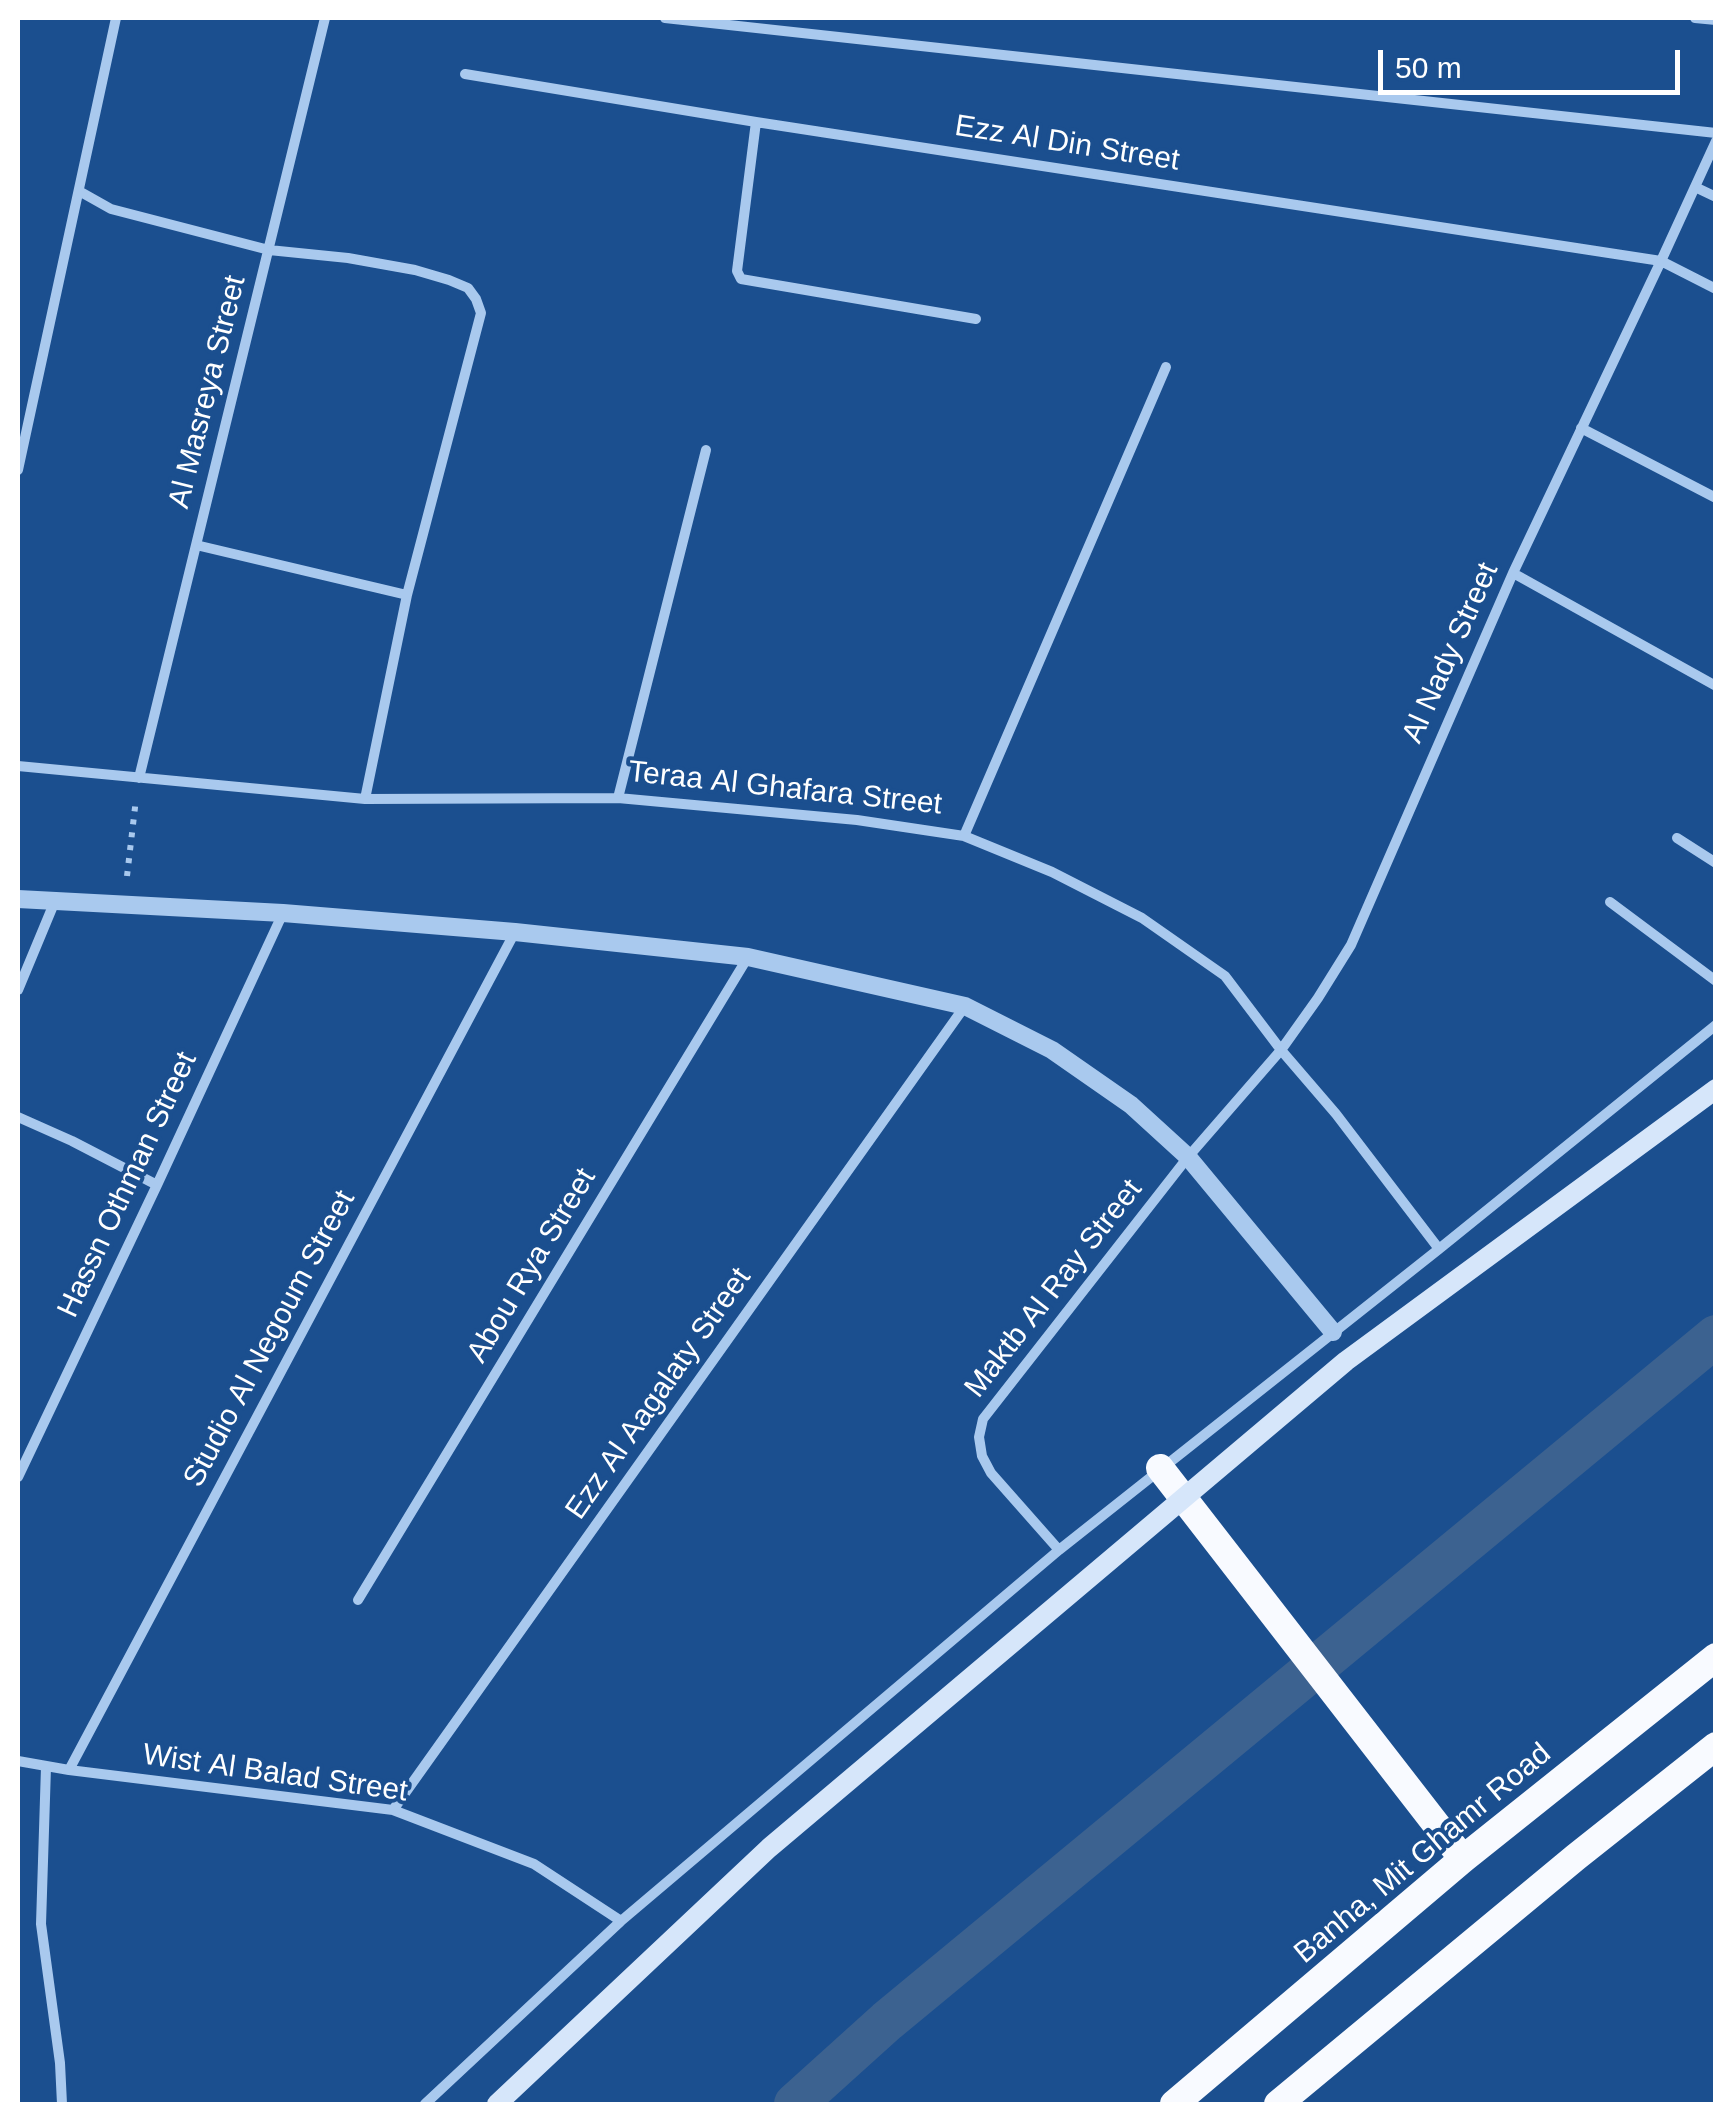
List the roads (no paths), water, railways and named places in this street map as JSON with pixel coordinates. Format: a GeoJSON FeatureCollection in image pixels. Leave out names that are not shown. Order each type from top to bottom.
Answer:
{"type":"FeatureCollection","features":[{"type":"Feature","properties":{"kind":"highway"},"geometry":{"type":"LineString","coordinates":[[1160,1468],[1463,1859]]}},
{"type":"Feature","properties":{"kind":"highway","name":"Banha, Mit Ghamr Road"},"geometry":{"type":"LineString","coordinates":[[1174,2104],[1463,1859],[1716,1657]]}},
{"type":"Feature","properties":{"kind":"highway"},"geometry":{"type":"LineString","coordinates":[[1278,2104],[1716,1746]]}},
{"type":"Feature","properties":{"kind":"main road"},"geometry":{"type":"LineString","coordinates":[[498,2104],[769,1848],[1346,1361],[1716,1089]]}},
{"type":"Feature","properties":{"kind":"street"},"geometry":{"type":"LineString","coordinates":[[18,470],[116,18]]}},
{"type":"Feature","properties":{"kind":"street","name":"Al Masreya Street"},"geometry":{"type":"LineString","coordinates":[[138,778],[325,18]]}},
{"type":"Feature","properties":{"kind":"street"},"geometry":{"type":"LineString","coordinates":[[664,18],[1716,132]]}},
{"type":"Feature","properties":{"kind":"street"},"geometry":{"type":"LineString","coordinates":[[1695,18],[1716,20]]}},
{"type":"Feature","properties":{"kind":"street","name":"Ezz Al Din Street"},"geometry":{"type":"LineString","coordinates":[[465,74],[1661,261],[1716,289]]}},
{"type":"Feature","properties":{"kind":"street"},"geometry":{"type":"LineString","coordinates":[[756,122],[737,271],[741,279],[976,319]]}},
{"type":"Feature","properties":{"kind":"street","name":"Al Nady Street"},"geometry":{"type":"LineString","coordinates":[[1188,1157],[1282,1050],[1351,946],[1514,573],[1716,141]]}},
{"type":"Feature","properties":{"kind":"street"},"geometry":{"type":"LineString","coordinates":[[1695,187],[1716,197]]}},
{"type":"Feature","properties":{"kind":"street"},"geometry":{"type":"LineString","coordinates":[[79,190],[111,209],[268,250],[415,270],[468,288],[476,299],[480,313],[406,595],[365,800]]}},
{"type":"Feature","properties":{"kind":"street"},"geometry":{"type":"LineString","coordinates":[[964,836],[1166,367]]}},
{"type":"Feature","properties":{"kind":"street"},"geometry":{"type":"LineString","coordinates":[[1582,428],[1716,498]]}},
{"type":"Feature","properties":{"kind":"street"},"geometry":{"type":"LineString","coordinates":[[618,798],[706,450]]}},
{"type":"Feature","properties":{"kind":"street"},"geometry":{"type":"LineString","coordinates":[[196,546],[406,595]]}},
{"type":"Feature","properties":{"kind":"street"},"geometry":{"type":"LineString","coordinates":[[1514,573],[1716,686]]}},
{"type":"Feature","properties":{"kind":"street","name":"Teraa Al Ghafara Street"},"geometry":{"type":"LineString","coordinates":[[18,766],[365,800],[618,798],[857,820],[964,836],[1052,872],[1142,918],[1225,976],[1438,1249]]}},
{"type":"Feature","properties":{"kind":"street"},"geometry":{"type":"LineString","coordinates":[[1677,838],[1716,863]]}},
{"type":"Feature","properties":{"kind":"street"},"geometry":{"type":"LineString","coordinates":[[18,898],[283,913],[748,957],[965,1006],[1052,1050],[1132,1105],[1188,1157],[1334,1332]]}},
{"type":"Feature","properties":{"kind":"street"},"geometry":{"type":"LineString","coordinates":[[18,990],[54,901]]}},
{"type":"Feature","properties":{"kind":"street"},"geometry":{"type":"LineString","coordinates":[[1610,902],[1716,982]]}},
{"type":"Feature","properties":{"kind":"street","name":"Hassn Othman Street"},"geometry":{"type":"LineString","coordinates":[[18,1477],[283,913]]}},
{"type":"Feature","properties":{"kind":"street","name":"Studio Al Negoum Street"},"geometry":{"type":"LineString","coordinates":[[69,1770],[515,932]]}},
{"type":"Feature","properties":{"kind":"street","name":"Abou Rya Street"},"geometry":{"type":"LineString","coordinates":[[358,1600],[748,957]]}},
{"type":"Feature","properties":{"kind":"street","name":"Ezz Al Aagalaty Street"},"geometry":{"type":"LineString","coordinates":[[393,1810],[965,1006]]}},
{"type":"Feature","properties":{"kind":"street"},"geometry":{"type":"LineString","coordinates":[[425,2104],[621,1921],[1059,1550],[1716,1024]]}},
{"type":"Feature","properties":{"kind":"street"},"geometry":{"type":"LineString","coordinates":[[18,1116],[157,1185]]}},
{"type":"Feature","properties":{"kind":"street","name":"Maktb Al Ray Street"},"geometry":{"type":"LineString","coordinates":[[1059,1550],[990,1473],[979,1438],[983,1419],[1188,1157]]}},
{"type":"Feature","properties":{"kind":"street","name":"Wist Al Balad Street"},"geometry":{"type":"LineString","coordinates":[[18,1762],[393,1810],[534,1864],[621,1921]]}},
{"type":"Feature","properties":{"kind":"street"},"geometry":{"type":"LineString","coordinates":[[46,1767],[41,1924],[62,2104]]}},
{"type":"Feature","properties":{"kind":"waterway"},"geometry":{"type":"LineString","coordinates":[[795,2104],[887,2021],[1716,1336]]}}]}
